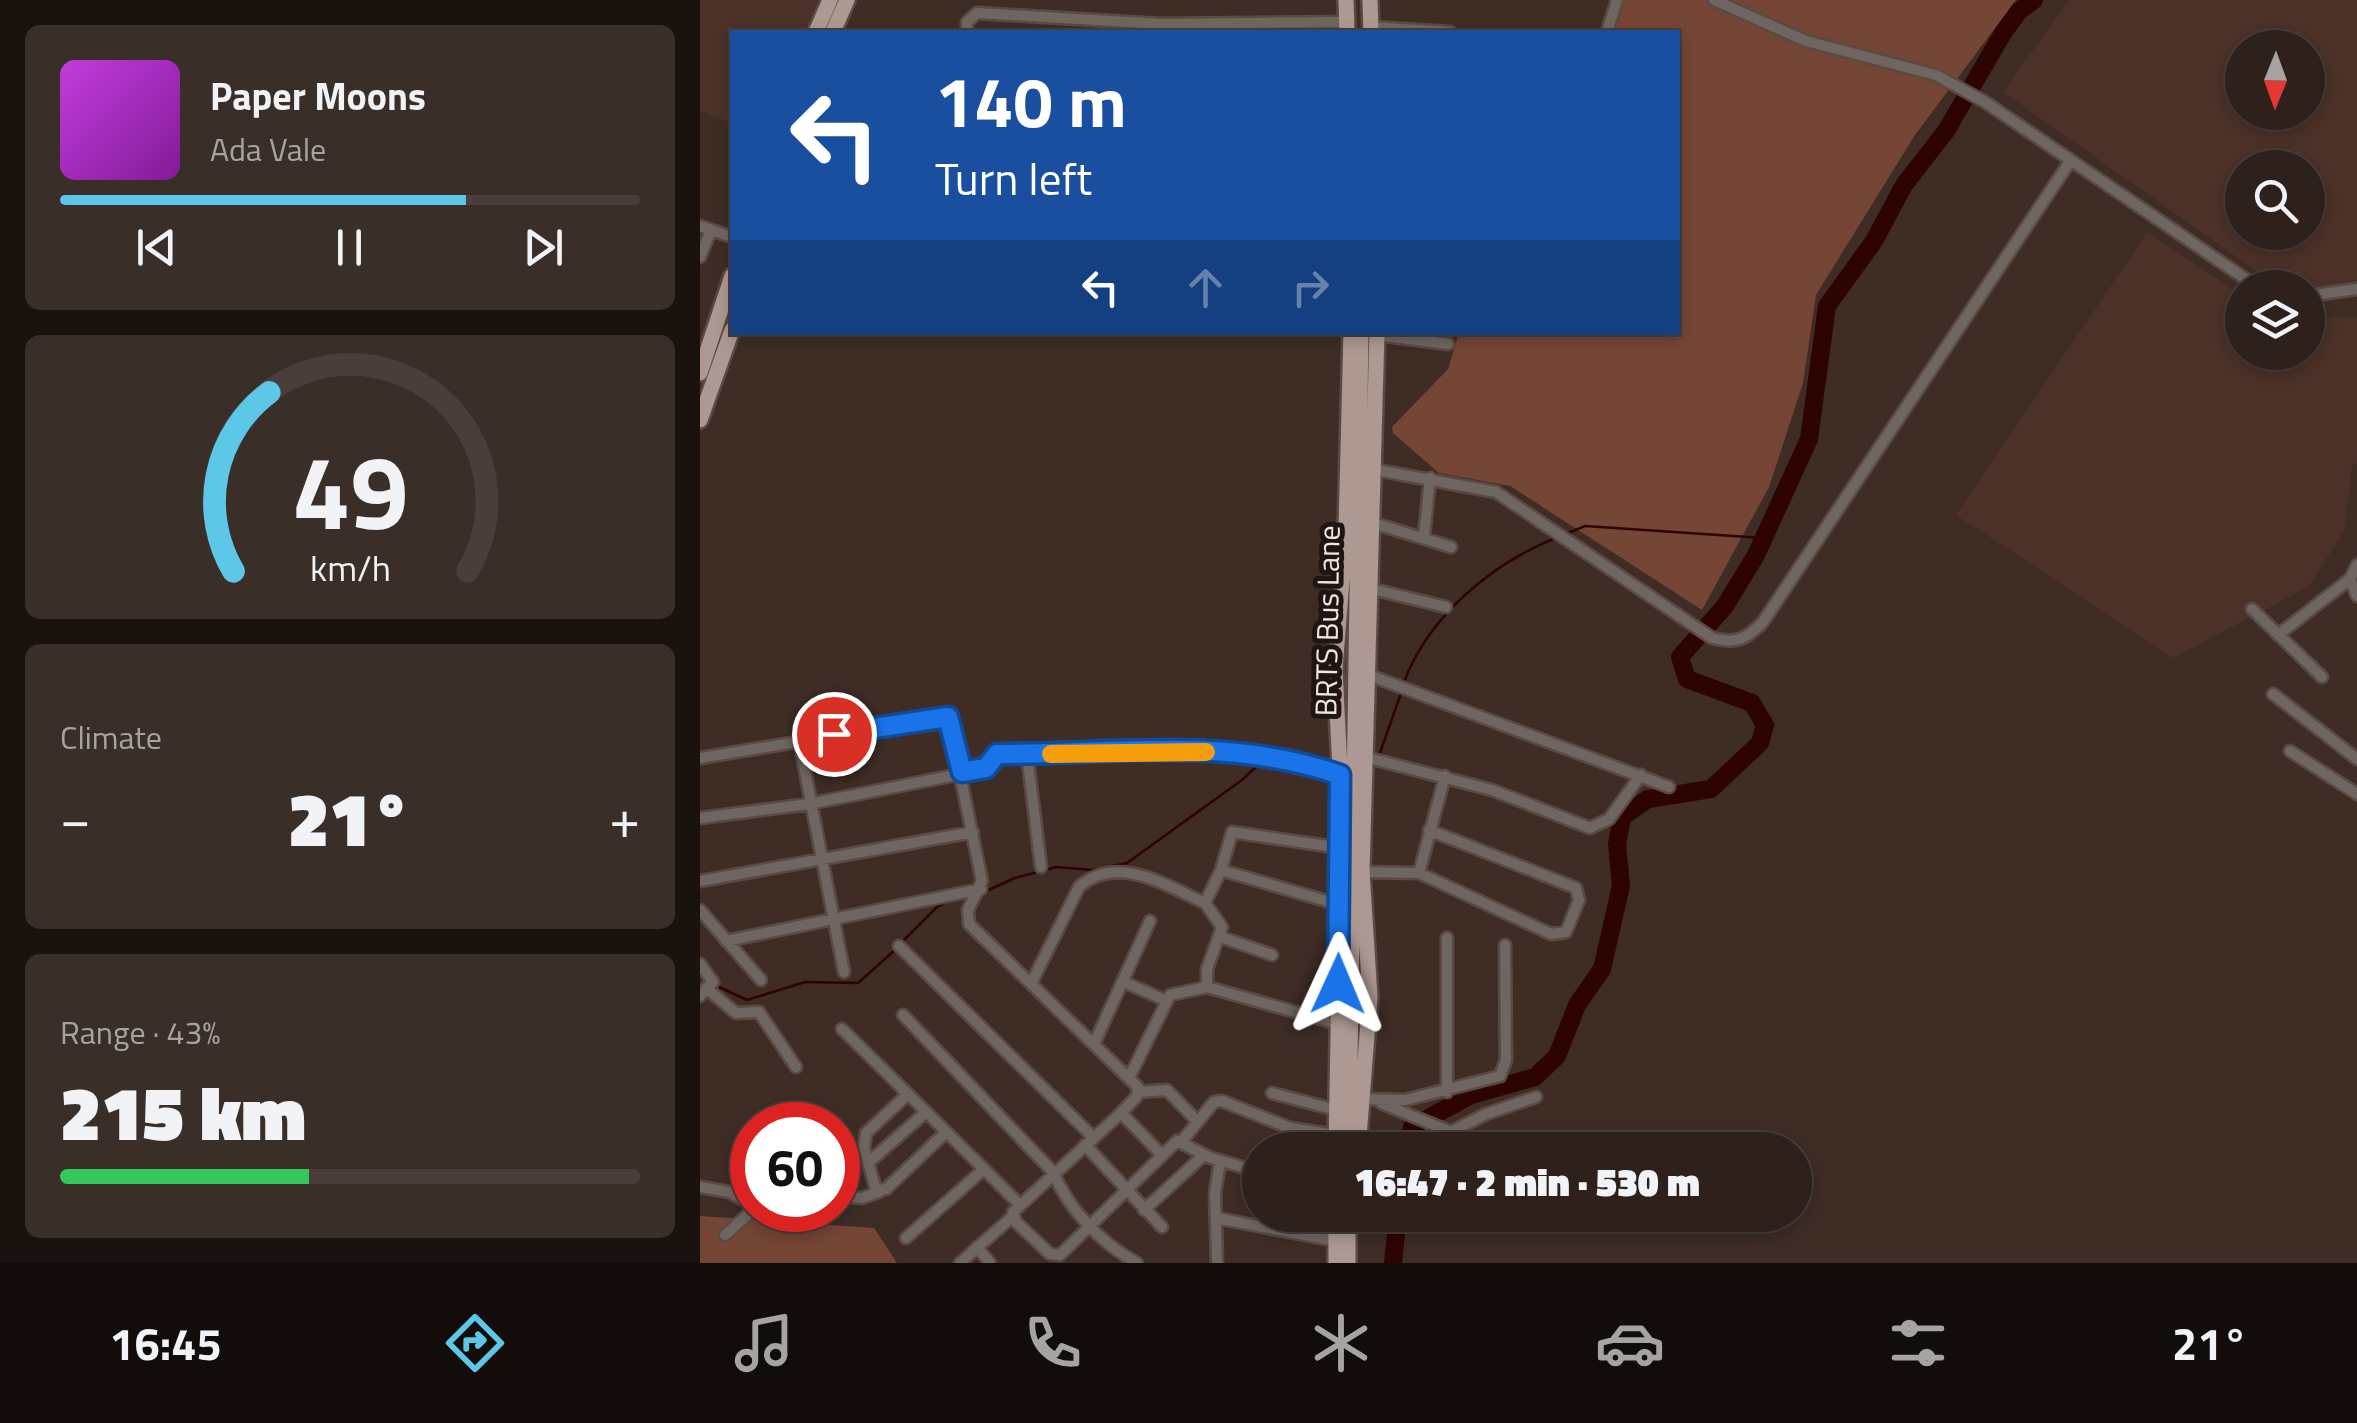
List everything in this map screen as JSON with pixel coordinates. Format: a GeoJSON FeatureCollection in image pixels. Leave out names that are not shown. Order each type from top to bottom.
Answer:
{"type":"FeatureCollection","features":[{"type":"Feature","properties":{"kind":"main road"},"geometry":{"type":"LineString","coordinates":[[817,30],[830,0]]}},
{"type":"Feature","properties":{"kind":"main road"},"geometry":{"type":"LineString","coordinates":[[833,30],[847,0]]}},
{"type":"Feature","properties":{"kind":"main road"},"geometry":{"type":"LineString","coordinates":[[1346,0],[1359,29]]}},
{"type":"Feature","properties":{"kind":"main road"},"geometry":{"type":"LineString","coordinates":[[1356,0],[1359,29]]}},
{"type":"Feature","properties":{"kind":"main road"},"geometry":{"type":"LineString","coordinates":[[1359,29],[1370,0]]}},
{"type":"Feature","properties":{"kind":"main road"},"geometry":{"type":"LineString","coordinates":[[700,373],[730,282]]}},
{"type":"Feature","properties":{"kind":"main road"},"geometry":{"type":"LineString","coordinates":[[700,420],[730,335]]}},
{"type":"Feature","properties":{"kind":"main road"},"geometry":{"type":"LineString","coordinates":[[1336,1132],[1340,775],[1336,645],[1346,530],[1351,335]]}},
{"type":"Feature","properties":{"kind":"main road"},"geometry":{"type":"LineString","coordinates":[[1361,1132],[1370,997],[1362,872],[1372,335]]}},
{"type":"Feature","properties":{"kind":"main road","name":"BRTS Bus Lane"},"geometry":{"type":"LineString","coordinates":[[1350,1132],[1372,335]]}},
{"type":"Feature","properties":{"kind":"main road"},"geometry":{"type":"LineString","coordinates":[[1336,1232],[1336,1263]]}},
{"type":"Feature","properties":{"kind":"main road"},"geometry":{"type":"LineString","coordinates":[[1348,1232],[1348,1263]]}},
{"type":"Feature","properties":{"kind":"main road"},"geometry":{"type":"LineString","coordinates":[[1358,1232],[1358,1263]]}},
{"type":"Feature","properties":{"kind":"street"},"geometry":{"type":"LineString","coordinates":[[1608,30],[1617,0]]}},
{"type":"Feature","properties":{"kind":"street"},"geometry":{"type":"LineString","coordinates":[[1714,0],[1806,41],[1936,74],[1985,102],[2232,270]]}},
{"type":"Feature","properties":{"kind":"street"},"geometry":{"type":"LineString","coordinates":[[968,30],[968,22],[977,13],[1160,28],[1389,30]]}},
{"type":"Feature","properties":{"kind":"street"},"geometry":{"type":"LineString","coordinates":[[1371,469],[1496,492],[1712,638],[1732,643],[1751,635],[2070,163]]}},
{"type":"Feature","properties":{"kind":"street"},"geometry":{"type":"LineString","coordinates":[[700,257],[705,228],[730,236]]}},
{"type":"Feature","properties":{"kind":"street"},"geometry":{"type":"LineString","coordinates":[[2325,294],[2357,289]]}},
{"type":"Feature","properties":{"kind":"street"},"geometry":{"type":"LineString","coordinates":[[1386,335],[1448,344]]}},
{"type":"Feature","properties":{"kind":"street"},"geometry":{"type":"LineString","coordinates":[[1424,536],[1430,478]]}},
{"type":"Feature","properties":{"kind":"street"},"geometry":{"type":"LineString","coordinates":[[1370,522],[1451,547]]}},
{"type":"Feature","properties":{"kind":"street"},"geometry":{"type":"LineString","coordinates":[[2278,635],[2350,579],[2357,565]]}},
{"type":"Feature","properties":{"kind":"street"},"geometry":{"type":"LineString","coordinates":[[2350,579],[2357,596]]}},
{"type":"Feature","properties":{"kind":"street"},"geometry":{"type":"LineString","coordinates":[[1368,588],[1446,607]]}},
{"type":"Feature","properties":{"kind":"street"},"geometry":{"type":"LineString","coordinates":[[2252,610],[2322,677]]}},
{"type":"Feature","properties":{"kind":"street"},"geometry":{"type":"LineString","coordinates":[[1366,674],[1670,787]]}},
{"type":"Feature","properties":{"kind":"street"},"geometry":{"type":"LineString","coordinates":[[2273,694],[2357,759]]}},
{"type":"Feature","properties":{"kind":"street"},"geometry":{"type":"LineString","coordinates":[[700,758],[942,715],[953,724],[973,832],[979,893],[966,917],[968,924],[1129,1078],[1138,1092]]}},
{"type":"Feature","properties":{"kind":"street"},"geometry":{"type":"LineString","coordinates":[[799,740],[844,972]]}},
{"type":"Feature","properties":{"kind":"street"},"geometry":{"type":"LineString","coordinates":[[2290,752],[2357,794]]}},
{"type":"Feature","properties":{"kind":"street"},"geometry":{"type":"LineString","coordinates":[[700,818],[809,804],[986,768],[997,754],[1264,754],[1340,775]]}},
{"type":"Feature","properties":{"kind":"street"},"geometry":{"type":"LineString","coordinates":[[1027,754],[1041,868]]}},
{"type":"Feature","properties":{"kind":"street"},"geometry":{"type":"LineString","coordinates":[[1365,756],[1444,776],[1590,828],[1608,819],[1641,775]]}},
{"type":"Feature","properties":{"kind":"street"},"geometry":{"type":"LineString","coordinates":[[1418,874],[1444,776]]}},
{"type":"Feature","properties":{"kind":"street"},"geometry":{"type":"LineString","coordinates":[[1362,872],[1418,874],[1557,936],[1566,932],[1579,900],[1576,888],[1428,830]]}},
{"type":"Feature","properties":{"kind":"street"},"geometry":{"type":"LineString","coordinates":[[700,881],[825,862],[973,832]]}},
{"type":"Feature","properties":{"kind":"street"},"geometry":{"type":"LineString","coordinates":[[1204,902],[1221,870],[1232,832],[1340,848]]}},
{"type":"Feature","properties":{"kind":"street"},"geometry":{"type":"LineString","coordinates":[[1221,870],[1340,905]]}},
{"type":"Feature","properties":{"kind":"street"},"geometry":{"type":"LineString","coordinates":[[1031,984],[1079,887],[1091,879],[1134,872],[1204,902],[1219,919],[1220,938],[1207,968],[1207,987]]}},
{"type":"Feature","properties":{"kind":"street"},"geometry":{"type":"LineString","coordinates":[[726,941],[836,917],[979,893]]}},
{"type":"Feature","properties":{"kind":"street"},"geometry":{"type":"LineString","coordinates":[[700,910],[760,980]]}},
{"type":"Feature","properties":{"kind":"street"},"geometry":{"type":"LineString","coordinates":[[1094,1044],[1150,921]]}},
{"type":"Feature","properties":{"kind":"street"},"geometry":{"type":"LineString","coordinates":[[1220,938],[1272,955]]}},
{"type":"Feature","properties":{"kind":"street"},"geometry":{"type":"LineString","coordinates":[[1446,938],[1447,1092]]}},
{"type":"Feature","properties":{"kind":"street"},"geometry":{"type":"LineString","coordinates":[[1366,1100],[1406,1100],[1447,1092],[1493,1080],[1504,1070],[1505,945]]}},
{"type":"Feature","properties":{"kind":"street"},"geometry":{"type":"LineString","coordinates":[[899,946],[1089,1142],[1124,1190],[1162,1227]]}},
{"type":"Feature","properties":{"kind":"street"},"geometry":{"type":"LineString","coordinates":[[700,964],[706,988],[736,1014],[759,1012],[796,1067]]}},
{"type":"Feature","properties":{"kind":"street"},"geometry":{"type":"LineString","coordinates":[[1126,983],[1167,1001]]}},
{"type":"Feature","properties":{"kind":"street"},"geometry":{"type":"LineString","coordinates":[[1129,1078],[1167,1001],[1177,991],[1207,987],[1338,1024]]}},
{"type":"Feature","properties":{"kind":"street"},"geometry":{"type":"LineString","coordinates":[[903,1016],[1053,1172],[1064,1196],[1113,1250],[1137,1263]]}},
{"type":"Feature","properties":{"kind":"street"},"geometry":{"type":"LineString","coordinates":[[842,1029],[1020,1205]]}},
{"type":"Feature","properties":{"kind":"street"},"geometry":{"type":"LineString","coordinates":[[960,1263],[1012,1217],[1053,1172],[1121,1114],[1138,1092],[1167,1090],[1197,1121]]}},
{"type":"Feature","properties":{"kind":"street"},"geometry":{"type":"LineString","coordinates":[[1272,1093],[1336,1110]]}},
{"type":"Feature","properties":{"kind":"street"},"geometry":{"type":"LineString","coordinates":[[879,1192],[868,1163],[866,1133],[908,1094]]}},
{"type":"Feature","properties":{"kind":"street"},"geometry":{"type":"LineString","coordinates":[[1366,1100],[1448,1132],[1536,1097]]}},
{"type":"Feature","properties":{"kind":"street"},"geometry":{"type":"LineString","coordinates":[[1012,1217],[1054,1261],[1172,1143],[1182,1141],[1214,1102],[1222,1101],[1303,1132]]}},
{"type":"Feature","properties":{"kind":"street"},"geometry":{"type":"LineString","coordinates":[[868,1163],[926,1112]]}},
{"type":"Feature","properties":{"kind":"street"},"geometry":{"type":"LineString","coordinates":[[1121,1114],[1162,1155]]}},
{"type":"Feature","properties":{"kind":"street"},"geometry":{"type":"LineString","coordinates":[[860,1198],[879,1192],[946,1132]]}},
{"type":"Feature","properties":{"kind":"street"},"geometry":{"type":"LineString","coordinates":[[1182,1141],[1220,1161],[1242,1167]]}},
{"type":"Feature","properties":{"kind":"street"},"geometry":{"type":"LineString","coordinates":[[1144,1210],[1204,1154]]}},
{"type":"Feature","properties":{"kind":"street"},"geometry":{"type":"LineString","coordinates":[[1217,1263],[1220,1161]]}},
{"type":"Feature","properties":{"kind":"street"},"geometry":{"type":"LineString","coordinates":[[906,1238],[984,1169]]}},
{"type":"Feature","properties":{"kind":"street"},"geometry":{"type":"LineString","coordinates":[[700,1187],[730,1193]]}},
{"type":"Feature","properties":{"kind":"street"},"geometry":{"type":"LineString","coordinates":[[1216,1218],[1336,1242]]}},
{"type":"Feature","properties":{"kind":"street"},"geometry":{"type":"LineString","coordinates":[[725,1235],[730,1230]]}},
{"type":"Feature","properties":{"kind":"street"},"geometry":{"type":"LineString","coordinates":[[977,1248],[990,1263]]}},
{"type":"Feature","properties":{"kind":"shaded area"},"geometry":{"type":"Polygon","coordinates":[[[700,0],[819,0],[806,30],[730,30],[730,122],[700,111],[700,0]]]}},
{"type":"Feature","properties":{"kind":"shaded area"},"geometry":{"type":"Polygon","coordinates":[[[1623,0],[2016,0],[1915,135],[1816,295],[1803,383],[1769,487],[1702,610],[1510,486],[1439,473],[1393,433],[1392,427],[1448,369],[1458,335],[1680,335],[1680,30],[1614,30],[1623,0]]]}},
{"type":"Feature","properties":{"kind":"shaded area"},"geometry":{"type":"Polygon","coordinates":[[[2069,0],[2357,0],[2357,287],[2325,293],[2325,270],[2255,270],[2227,250],[2325,250],[2325,150],[2225,150],[2225,249],[2003,92],[2069,0]]]}},
{"type":"Feature","properties":{"kind":"shaded area"},"geometry":{"type":"Polygon","coordinates":[[[2147,232],[2225,284],[2225,370],[2325,370],[2325,317],[2357,317],[2357,463],[2352,466],[2344,532],[2308,587],[2173,658],[1956,515],[2147,232]]]}},
{"type":"Feature","properties":{"kind":"shaded area"},"geometry":{"type":"Polygon","coordinates":[[[700,1216],[730,1218],[730,1232],[860,1232],[860,1227],[874,1228],[897,1263],[700,1263],[700,1216]]]}},
{"type":"Feature","properties":{"kind":"waterway"},"geometry":{"type":"LineString","coordinates":[[1411,1132],[1412,1127],[1471,1095],[1535,1077],[1557,1056],[1577,1005],[1602,969],[1621,886],[1617,844],[1622,817],[1648,799],[1711,789],[1760,743],[1765,725],[1752,703],[1687,679],[1680,657],[1725,606],[1756,555],[1809,439],[1827,306],[1874,241],[1904,185],[1946,131],[2003,33],[2019,11],[2034,0]]}},
{"type":"Feature","properties":{"kind":"waterway"},"geometry":{"type":"LineString","coordinates":[[1566,534],[1585,526],[1763,538]]}},
{"type":"Feature","properties":{"kind":"waterway"},"geometry":{"type":"LineString","coordinates":[[1403,685],[1428,637],[1465,595],[1509,562],[1558,537]]}},
{"type":"Feature","properties":{"kind":"waterway"},"geometry":{"type":"LineString","coordinates":[[1380,753],[1401,693]]}},
{"type":"Feature","properties":{"kind":"waterway"},"geometry":{"type":"LineString","coordinates":[[1270,755],[1278,750],[1322,757]]}},
{"type":"Feature","properties":{"kind":"waterway"},"geometry":{"type":"LineString","coordinates":[[982,893],[1015,878],[1056,867],[1093,870],[1127,863],[1242,780],[1263,760]]}},
{"type":"Feature","properties":{"kind":"waterway"},"geometry":{"type":"LineString","coordinates":[[900,944],[937,907],[950,900]]}},
{"type":"Feature","properties":{"kind":"waterway"},"geometry":{"type":"LineString","coordinates":[[717,986],[747,1000],[805,982],[858,983],[895,950]]}},
{"type":"Feature","properties":{"kind":"waterway"},"geometry":{"type":"LineString","coordinates":[[700,974],[704,979]]}},
{"type":"Feature","properties":{"kind":"waterway"},"geometry":{"type":"LineString","coordinates":[[1393,1263],[1396,1232]]}},
{"type":"Feature","properties":{"kind":"slow traffic"},"geometry":{"type":"LineString","coordinates":[[1051,754],[1206,752]]}},
{"type":"Feature","properties":{"kind":"route"},"geometry":{"type":"LineString","coordinates":[[834,734],[942,715],[953,724],[962,772],[986,768],[997,754],[1250,752],[1292,759],[1340,775],[1338,984]]}}]}
